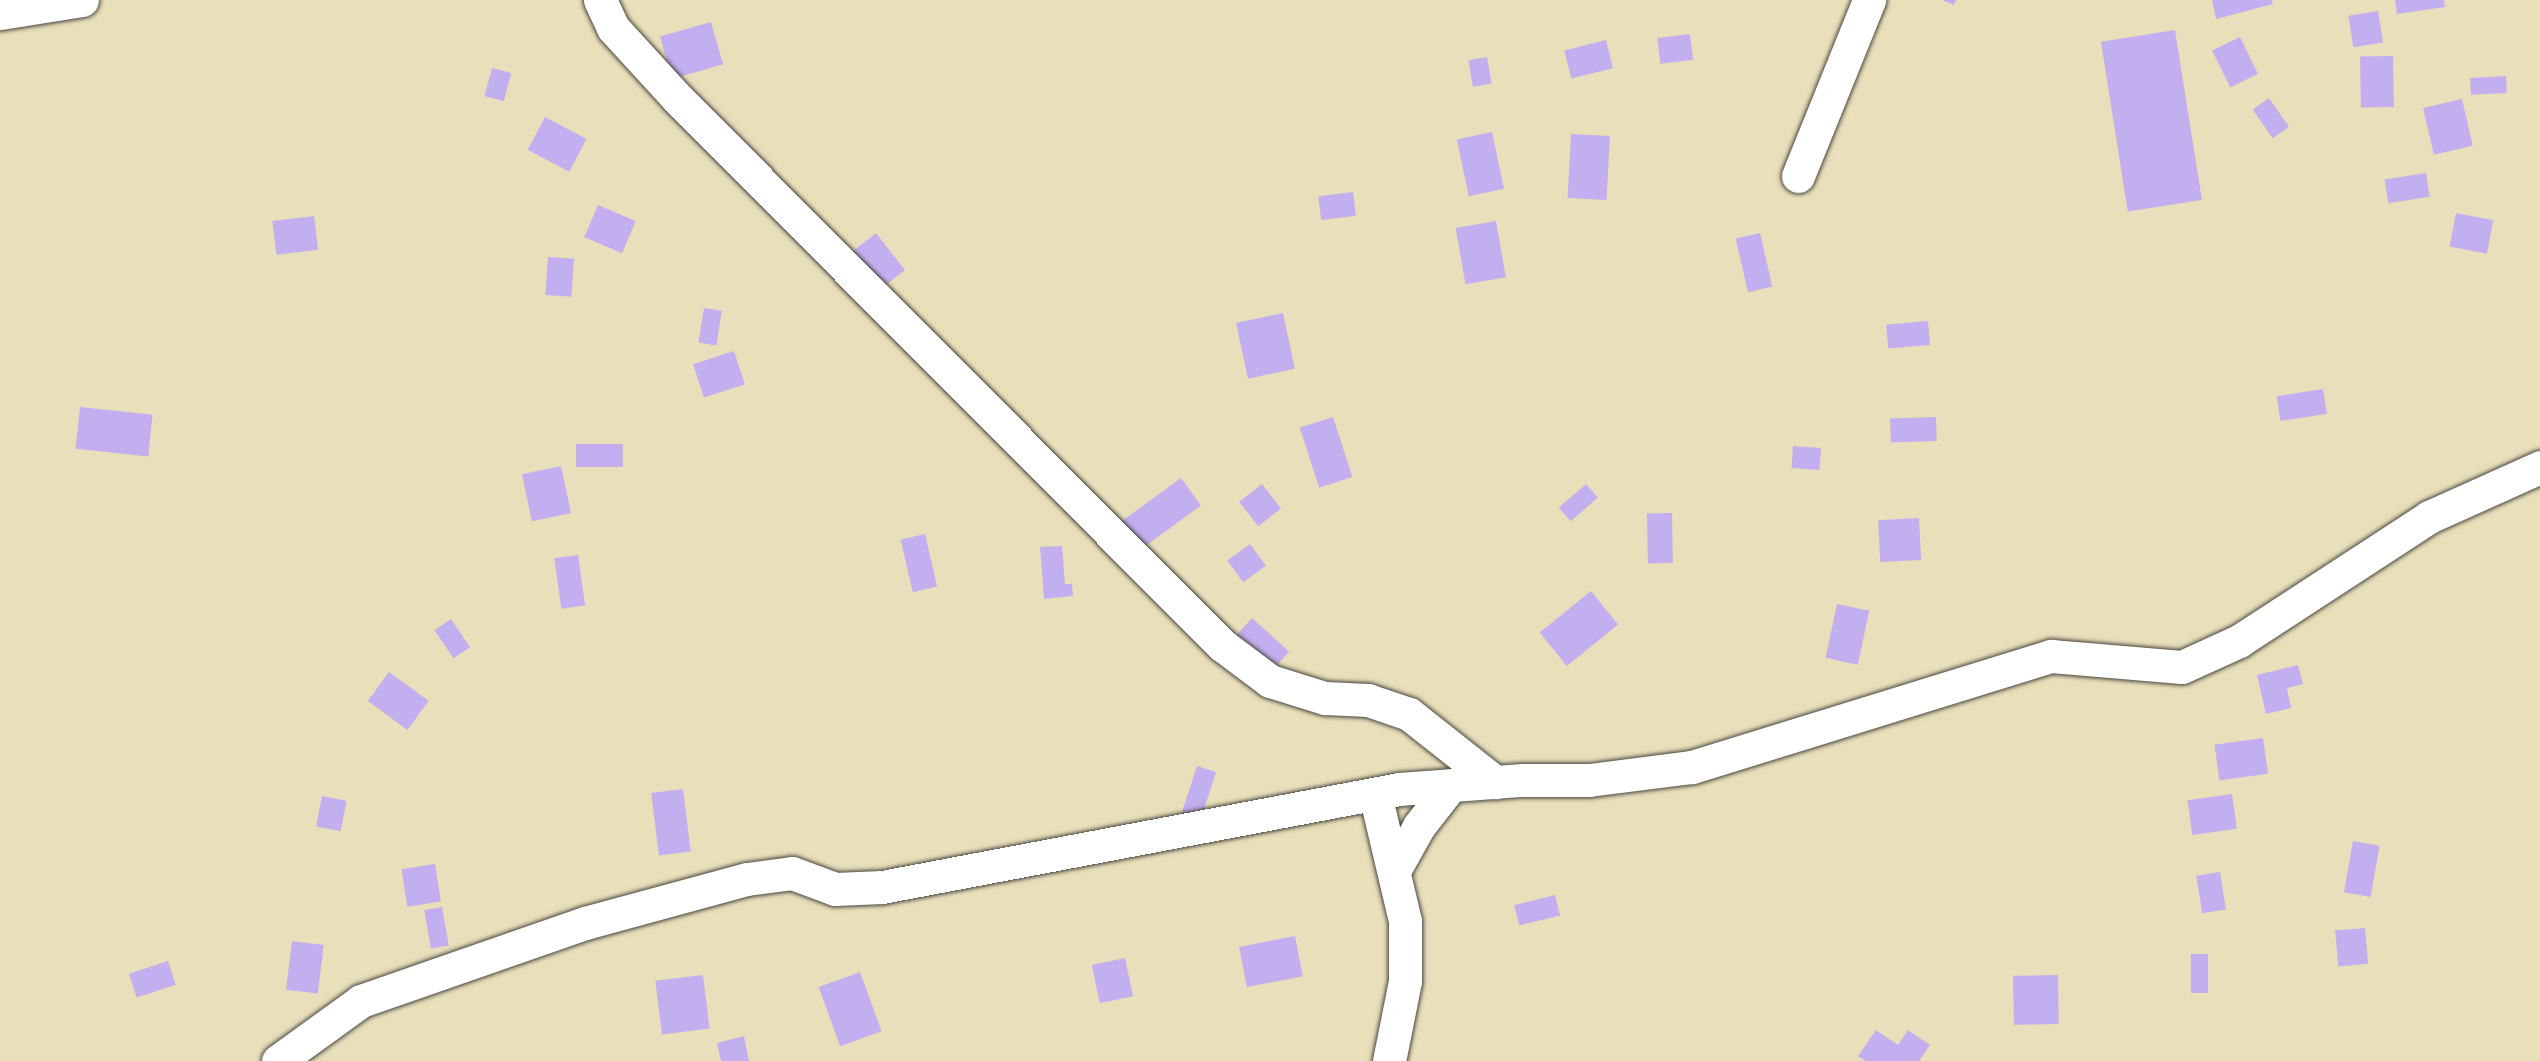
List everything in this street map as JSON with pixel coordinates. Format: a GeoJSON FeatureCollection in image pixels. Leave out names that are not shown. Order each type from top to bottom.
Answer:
{"type":"FeatureCollection","features":[{"type":"Feature","properties":{"kind":"street"},"geometry":{"type":"LineString","coordinates":[[0,13],[82,0]]}},
{"type":"Feature","properties":{"kind":"street"},"geometry":{"type":"LineString","coordinates":[[600,0],[613,28],[678,99],[1222,645],[1270,681],[1325,698],[1368,700],[1409,714],[1495,782]]}},
{"type":"Feature","properties":{"kind":"street"},"geometry":{"type":"LineString","coordinates":[[1798,177],[1869,0]]}},
{"type":"Feature","properties":{"kind":"street"},"geometry":{"type":"LineString","coordinates":[[278,1061],[361,1001],[585,923],[747,879],[792,873],[835,889],[882,886],[1375,794],[1495,782],[1589,780],[1692,767],[2051,656],[2182,667],[2240,641],[2428,517],[2540,466]]}},
{"type":"Feature","properties":{"kind":"street"},"geometry":{"type":"LineString","coordinates":[[1395,869],[1419,826],[1451,785]]}},
{"type":"Feature","properties":{"kind":"street"},"geometry":{"type":"LineString","coordinates":[[1375,794],[1395,869],[1405,921],[1404,981],[1389,1061]]}},
{"type":"Feature","properties":{"kind":"building"},"geometry":{"type":"Polygon","coordinates":[[[1942,0],[1956,0],[1954,5],[1942,0]]]}},
{"type":"Feature","properties":{"kind":"building"},"geometry":{"type":"Polygon","coordinates":[[[2212,0],[2272,0],[2273,4],[2216,19],[2212,0]]]}},
{"type":"Feature","properties":{"kind":"building"},"geometry":{"type":"Polygon","coordinates":[[[2395,0],[2444,0],[2445,7],[2397,14],[2395,0]]]}},
{"type":"Feature","properties":{"kind":"building"},"geometry":{"type":"Polygon","coordinates":[[[2378,11],[2383,43],[2353,47],[2348,16],[2378,11]]]}},
{"type":"Feature","properties":{"kind":"building"},"geometry":{"type":"Polygon","coordinates":[[[711,22],[723,64],[672,79],[660,37],[711,22]]]}},
{"type":"Feature","properties":{"kind":"building"},"geometry":{"type":"Polygon","coordinates":[[[2175,30],[2202,200],[2128,212],[2101,42],[2175,30]]]}},
{"type":"Feature","properties":{"kind":"building"},"geometry":{"type":"Polygon","coordinates":[[[1690,34],[1693,60],[1660,64],[1657,38],[1690,34]]]}},
{"type":"Feature","properties":{"kind":"building"},"geometry":{"type":"Polygon","coordinates":[[[2240,37],[2258,74],[2230,87],[2212,51],[2240,37]]]}},
{"type":"Feature","properties":{"kind":"building"},"geometry":{"type":"Polygon","coordinates":[[[1606,40],[1613,68],[1571,79],[1564,50],[1606,40]]]}},
{"type":"Feature","properties":{"kind":"building"},"geometry":{"type":"Polygon","coordinates":[[[2393,56],[2394,107],[2361,108],[2360,57],[2393,56]]]}},
{"type":"Feature","properties":{"kind":"building"},"geometry":{"type":"Polygon","coordinates":[[[1487,57],[1492,84],[1473,87],[1468,60],[1487,57]]]}},
{"type":"Feature","properties":{"kind":"building"},"geometry":{"type":"Polygon","coordinates":[[[492,68],[511,73],[504,101],[484,96],[492,68]]]}},
{"type":"Feature","properties":{"kind":"building"},"geometry":{"type":"Polygon","coordinates":[[[2506,76],[2507,93],[2471,95],[2470,78],[2506,76]]]}},
{"type":"Feature","properties":{"kind":"building"},"geometry":{"type":"Polygon","coordinates":[[[2269,98],[2289,127],[2273,138],[2253,109],[2269,98]]]}},
{"type":"Feature","properties":{"kind":"building"},"geometry":{"type":"Polygon","coordinates":[[[2462,99],[2473,146],[2434,155],[2423,108],[2462,99]]]}},
{"type":"Feature","properties":{"kind":"building"},"geometry":{"type":"Polygon","coordinates":[[[545,117],[586,139],[569,172],[528,150],[545,117]]]}},
{"type":"Feature","properties":{"kind":"building"},"geometry":{"type":"Polygon","coordinates":[[[1492,132],[1504,189],[1469,196],[1457,139],[1492,132]]]}},
{"type":"Feature","properties":{"kind":"building"},"geometry":{"type":"Polygon","coordinates":[[[1571,134],[1610,136],[1607,200],[1568,198],[1571,134]]]}},
{"type":"Feature","properties":{"kind":"building"},"geometry":{"type":"Polygon","coordinates":[[[2426,173],[2430,197],[2388,203],[2385,180],[2426,173]]]}},
{"type":"Feature","properties":{"kind":"building"},"geometry":{"type":"Polygon","coordinates":[[[1353,192],[1356,216],[1321,220],[1318,196],[1353,192]]]}},
{"type":"Feature","properties":{"kind":"building"},"geometry":{"type":"Polygon","coordinates":[[[598,205],[636,221],[622,253],[584,237],[598,205]]]}},
{"type":"Feature","properties":{"kind":"building"},"geometry":{"type":"Polygon","coordinates":[[[2456,213],[2493,220],[2487,254],[2450,246],[2456,213]]]}},
{"type":"Feature","properties":{"kind":"building"},"geometry":{"type":"Polygon","coordinates":[[[314,216],[318,250],[276,255],[272,221],[314,216]]]}},
{"type":"Feature","properties":{"kind":"building"},"geometry":{"type":"Polygon","coordinates":[[[1496,221],[1506,277],[1466,284],[1456,228],[1496,221]]]}},
{"type":"Feature","properties":{"kind":"building"},"geometry":{"type":"Polygon","coordinates":[[[876,233],[905,270],[877,292],[848,255],[876,233]]]}},
{"type":"Feature","properties":{"kind":"building"},"geometry":{"type":"Polygon","coordinates":[[[1760,233],[1772,287],[1748,292],[1736,239],[1760,233]]]}},
{"type":"Feature","properties":{"kind":"building"},"geometry":{"type":"Polygon","coordinates":[[[548,257],[574,259],[571,297],[545,295],[548,257]]]}},
{"type":"Feature","properties":{"kind":"building"},"geometry":{"type":"Polygon","coordinates":[[[704,308],[722,311],[716,345],[699,343],[704,308]]]}},
{"type":"Feature","properties":{"kind":"building"},"geometry":{"type":"Polygon","coordinates":[[[1283,313],[1295,369],[1248,379],[1236,323],[1283,313]]]}},
{"type":"Feature","properties":{"kind":"building"},"geometry":{"type":"Polygon","coordinates":[[[1928,321],[1930,345],[1888,349],[1886,325],[1928,321]]]}},
{"type":"Feature","properties":{"kind":"building"},"geometry":{"type":"Polygon","coordinates":[[[734,351],[745,384],[704,398],[693,364],[734,351]]]}},
{"type":"Feature","properties":{"kind":"building"},"geometry":{"type":"Polygon","coordinates":[[[2323,389],[2327,414],[2280,421],[2277,396],[2323,389]]]}},
{"type":"Feature","properties":{"kind":"building"},"geometry":{"type":"Polygon","coordinates":[[[80,407],[153,415],[148,456],[76,449],[80,407]]]}},
{"type":"Feature","properties":{"kind":"building"},"geometry":{"type":"Polygon","coordinates":[[[1333,417],[1352,477],[1319,488],[1300,428],[1333,417]]]}},
{"type":"Feature","properties":{"kind":"building"},"geometry":{"type":"Polygon","coordinates":[[[1936,417],[1937,441],[1891,443],[1890,419],[1936,417]]]}},
{"type":"Feature","properties":{"kind":"building"},"geometry":{"type":"Polygon","coordinates":[[[576,444],[623,444],[623,467],[576,467],[576,444]]]}},
{"type":"Feature","properties":{"kind":"building"},"geometry":{"type":"Polygon","coordinates":[[[1793,446],[1821,448],[1819,470],[1791,468],[1793,446]]]}},
{"type":"Feature","properties":{"kind":"building"},"geometry":{"type":"Polygon","coordinates":[[[561,466],[571,513],[532,521],[522,474],[561,466]]]}},
{"type":"Feature","properties":{"kind":"building"},"geometry":{"type":"Polygon","coordinates":[[[1181,478],[1201,506],[1139,550],[1120,523],[1181,478]]]}},
{"type":"Feature","properties":{"kind":"building"},"geometry":{"type":"Polygon","coordinates":[[[1262,484],[1281,508],[1258,526],[1239,502],[1262,484]]]}},
{"type":"Feature","properties":{"kind":"building"},"geometry":{"type":"Polygon","coordinates":[[[1586,484],[1598,498],[1571,521],[1559,508],[1586,484]]]}},
{"type":"Feature","properties":{"kind":"building"},"geometry":{"type":"Polygon","coordinates":[[[1647,513],[1672,513],[1673,563],[1648,563],[1647,513]]]}},
{"type":"Feature","properties":{"kind":"building"},"geometry":{"type":"Polygon","coordinates":[[[1919,518],[1921,560],[1880,562],[1878,520],[1919,518]]]}},
{"type":"Feature","properties":{"kind":"building"},"geometry":{"type":"Polygon","coordinates":[[[925,534],[937,587],[913,592],[901,540],[925,534]]]}},
{"type":"Feature","properties":{"kind":"building"},"geometry":{"type":"Polygon","coordinates":[[[1250,544],[1266,566],[1243,582],[1227,560],[1250,544]]]}},
{"type":"Feature","properties":{"kind":"building"},"geometry":{"type":"Polygon","coordinates":[[[1062,546],[1065,584],[1072,584],[1073,596],[1044,599],[1040,547],[1062,546]]]}},
{"type":"Feature","properties":{"kind":"building"},"geometry":{"type":"Polygon","coordinates":[[[578,555],[585,606],[561,609],[554,558],[578,555]]]}},
{"type":"Feature","properties":{"kind":"building"},"geometry":{"type":"Polygon","coordinates":[[[1591,591],[1618,624],[1567,666],[1540,633],[1591,591]]]}},
{"type":"Feature","properties":{"kind":"building"},"geometry":{"type":"Polygon","coordinates":[[[1837,604],[1869,611],[1858,665],[1826,658],[1837,604]]]}},
{"type":"Feature","properties":{"kind":"building"},"geometry":{"type":"Polygon","coordinates":[[[1252,618],[1289,651],[1271,672],[1234,638],[1252,618]]]}},
{"type":"Feature","properties":{"kind":"building"},"geometry":{"type":"Polygon","coordinates":[[[451,619],[470,647],[453,658],[434,630],[451,619]]]}},
{"type":"Feature","properties":{"kind":"building"},"geometry":{"type":"Polygon","coordinates":[[[2298,665],[2303,684],[2287,688],[2291,708],[2266,714],[2257,675],[2298,665]]]}},
{"type":"Feature","properties":{"kind":"building"},"geometry":{"type":"Polygon","coordinates":[[[389,672],[429,701],[407,730],[368,701],[389,672]]]}},
{"type":"Feature","properties":{"kind":"building"},"geometry":{"type":"Polygon","coordinates":[[[2263,738],[2268,774],[2219,780],[2214,745],[2263,738]]]}},
{"type":"Feature","properties":{"kind":"building"},"geometry":{"type":"Polygon","coordinates":[[[1197,766],[1216,772],[1200,822],[1181,815],[1197,766]]]}},
{"type":"Feature","properties":{"kind":"building"},"geometry":{"type":"Polygon","coordinates":[[[683,789],[691,852],[659,855],[651,793],[683,789]]]}},
{"type":"Feature","properties":{"kind":"building"},"geometry":{"type":"Polygon","coordinates":[[[2232,794],[2237,829],[2192,835],[2187,800],[2232,794]]]}},
{"type":"Feature","properties":{"kind":"building"},"geometry":{"type":"Polygon","coordinates":[[[322,796],[347,801],[341,831],[316,826],[322,796]]]}},
{"type":"Feature","properties":{"kind":"building"},"geometry":{"type":"Polygon","coordinates":[[[2353,841],[2380,846],[2371,897],[2344,892],[2353,841]]]}},
{"type":"Feature","properties":{"kind":"building"},"geometry":{"type":"Polygon","coordinates":[[[435,864],[441,902],[407,907],[401,869],[435,864]]]}},
{"type":"Feature","properties":{"kind":"building"},"geometry":{"type":"Polygon","coordinates":[[[2220,872],[2226,910],[2202,913],[2196,876],[2220,872]]]}},
{"type":"Feature","properties":{"kind":"building"},"geometry":{"type":"Polygon","coordinates":[[[1555,895],[1560,915],[1519,926],[1514,905],[1555,895]]]}},
{"type":"Feature","properties":{"kind":"building"},"geometry":{"type":"Polygon","coordinates":[[[442,907],[449,945],[431,949],[424,910],[442,907]]]}},
{"type":"Feature","properties":{"kind":"building"},"geometry":{"type":"Polygon","coordinates":[[[2365,928],[2368,964],[2338,966],[2335,931],[2365,928]]]}},
{"type":"Feature","properties":{"kind":"building"},"geometry":{"type":"Polygon","coordinates":[[[1295,936],[1303,976],[1247,987],[1239,947],[1295,936]]]}},
{"type":"Feature","properties":{"kind":"building"},"geometry":{"type":"Polygon","coordinates":[[[292,941],[324,945],[318,994],[286,990],[292,941]]]}},
{"type":"Feature","properties":{"kind":"building"},"geometry":{"type":"Polygon","coordinates":[[[2191,954],[2208,954],[2208,993],[2191,993],[2191,954]]]}},
{"type":"Feature","properties":{"kind":"building"},"geometry":{"type":"Polygon","coordinates":[[[1125,958],[1133,996],[1100,1003],[1092,965],[1125,958]]]}},
{"type":"Feature","properties":{"kind":"building"},"geometry":{"type":"Polygon","coordinates":[[[168,961],[176,985],[137,997],[129,974],[168,961]]]}},
{"type":"Feature","properties":{"kind":"building"},"geometry":{"type":"Polygon","coordinates":[[[860,972],[882,1031],[840,1046],[819,987],[860,972]]]}},
{"type":"Feature","properties":{"kind":"building"},"geometry":{"type":"Polygon","coordinates":[[[703,975],[710,1029],[662,1034],[655,981],[703,975]]]}},
{"type":"Feature","properties":{"kind":"building"},"geometry":{"type":"Polygon","coordinates":[[[2058,975],[2059,1024],[2014,1025],[2013,976],[2058,975]]]}},
{"type":"Feature","properties":{"kind":"building"},"geometry":{"type":"Polygon","coordinates":[[[1876,1030],[1898,1045],[1908,1030],[1930,1045],[1919,1061],[1866,1061],[1858,1056],[1876,1030]]]}},
{"type":"Feature","properties":{"kind":"building"},"geometry":{"type":"Polygon","coordinates":[[[744,1036],[749,1061],[721,1061],[717,1043],[744,1036]]]}}]}
